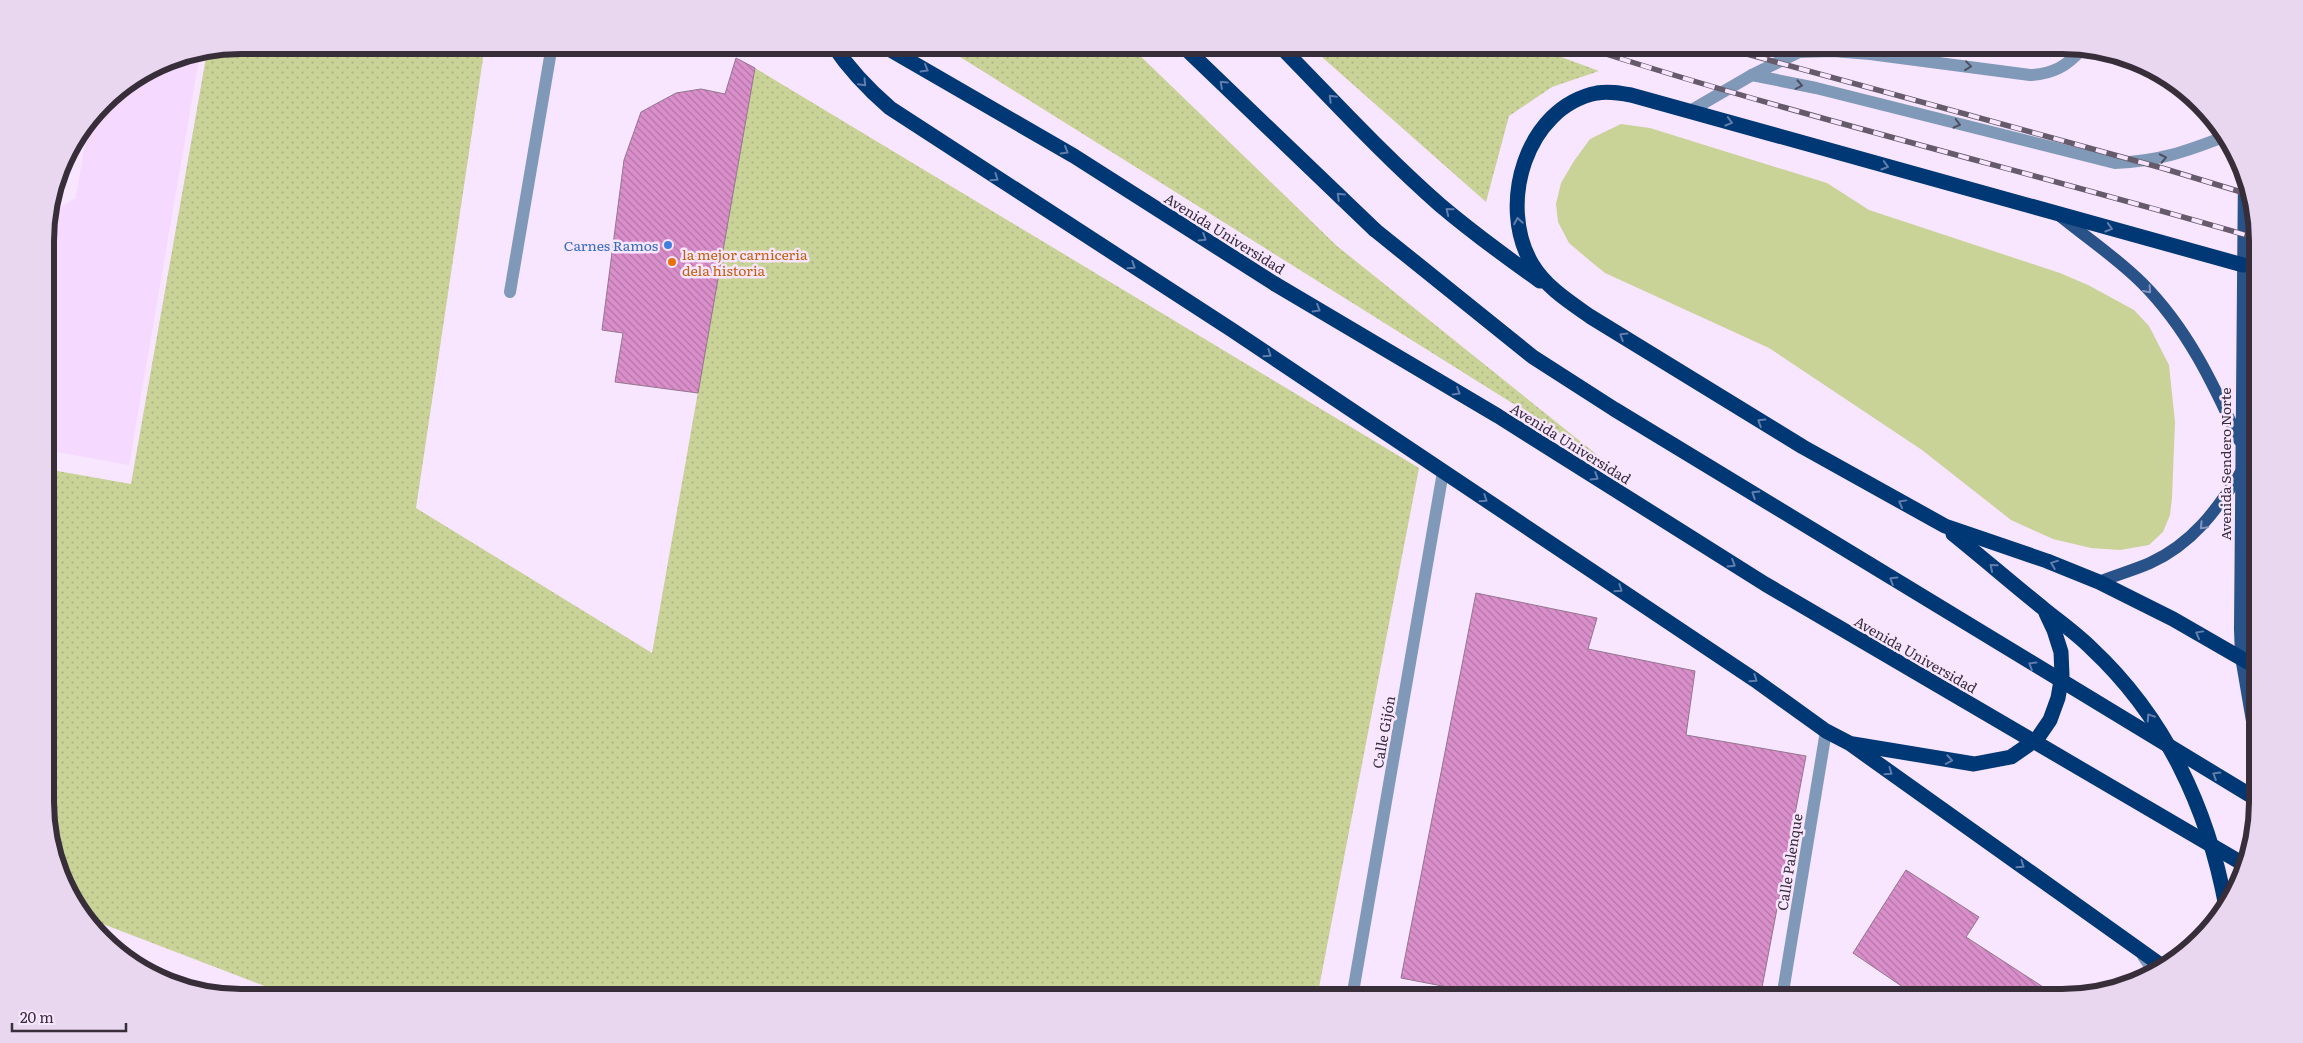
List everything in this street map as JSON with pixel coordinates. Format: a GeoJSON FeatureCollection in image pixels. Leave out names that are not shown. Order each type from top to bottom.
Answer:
{"type":"FeatureCollection","features":[{"type":"Feature","properties":{"kind":"highway"},"geometry":{"type":"LineString","coordinates":[[839,54],[866,88],[890,108],[1232,330],[1755,680],[1826,731],[1849,743],[2158,963]]}},
{"type":"Feature","properties":{"kind":"highway","name":"Avenida Universidad"},"geometry":{"type":"LineString","coordinates":[[898,54],[1074,156],[1275,284],[1498,416],[1765,584],[2239,862]]}},
{"type":"Feature","properties":{"kind":"highway"},"geometry":{"type":"LineString","coordinates":[[1191,54],[1375,230],[1534,357],[2013,653],[2249,795]]}},
{"type":"Feature","properties":{"kind":"highway"},"geometry":{"type":"LineString","coordinates":[[1288,54],[1440,205],[1498,251],[1591,317],[1803,447],[1945,526],[2047,561],[2099,582],[2249,662]]}},
{"type":"Feature","properties":{"kind":"highway"},"geometry":{"type":"LineString","coordinates":[[1557,294],[1531,263],[1522,241],[1517,218],[1516,193],[1522,169],[1528,152],[1548,120],[1581,98],[1597,93],[1614,92],[1690,111],[2249,267]]}},
{"type":"Feature","properties":{"kind":"highway"},"geometry":{"type":"LineString","coordinates":[[1945,526],[2091,647],[2144,708],[2186,778],[2206,825],[2220,874],[2224,896]]}},
{"type":"Feature","properties":{"kind":"highway"},"geometry":{"type":"LineString","coordinates":[[1849,743],[1974,764],[2011,757],[2037,739],[2050,720],[2058,698],[2062,675],[2061,652],[2054,630],[2044,609]]}},
{"type":"Feature","properties":{"kind":"main road"},"geometry":{"type":"LineString","coordinates":[[2057,214],[2116,259],[2167,311],[2188,340],[2207,372],[2240,443]]}},
{"type":"Feature","properties":{"kind":"main road","name":"Avenida Sendero Norte"},"geometry":{"type":"LineString","coordinates":[[2249,285],[2240,443],[2239,608],[2242,657],[2249,700]]}},
{"type":"Feature","properties":{"kind":"main road"},"geometry":{"type":"LineString","coordinates":[[2099,582],[2150,563],[2171,552],[2193,536],[2210,518],[2241,472]]}},
{"type":"Feature","properties":{"kind":"street"},"geometry":{"type":"LineString","coordinates":[[510,292],[550,54]]}},
{"type":"Feature","properties":{"kind":"street"},"geometry":{"type":"LineString","coordinates":[[1690,111],[1752,75],[1796,54]]}},
{"type":"Feature","properties":{"kind":"street"},"geometry":{"type":"LineString","coordinates":[[1870,54],[2030,75],[2043,75],[2067,65],[2077,54]]}},
{"type":"Feature","properties":{"kind":"street"},"geometry":{"type":"LineString","coordinates":[[1752,75],[1816,88],[2115,163],[2165,158],[2219,139]]}},
{"type":"Feature","properties":{"kind":"street","name":"Calle Gijón"},"geometry":{"type":"LineString","coordinates":[[1354,989],[1443,472]]}},
{"type":"Feature","properties":{"kind":"street","name":"Calle Palenque"},"geometry":{"type":"LineString","coordinates":[[1783,989],[1826,731]]}},
{"type":"Feature","properties":{"kind":"street"},"geometry":{"type":"LineString","coordinates":[[2136,946],[2151,967]]}},
{"type":"Feature","properties":{"kind":"shaded area"},"geometry":{"type":"Polygon","coordinates":[[[199,58],[129,465],[54,451],[55,216],[56,210],[76,198],[86,135],[100,117],[117,100],[147,79],[169,68],[199,58]]]}},
{"type":"Feature","properties":{"kind":"green space"},"geometry":{"type":"Polygon","coordinates":[[[229,54],[484,54],[416,508],[652,653],[755,68],[1419,468],[1319,989],[273,989],[96,922],[79,896],[68,874],[60,851],[55,827],[54,470],[131,484],[206,57],[229,54]]]}},
{"type":"Feature","properties":{"kind":"green space"},"geometry":{"type":"Polygon","coordinates":[[[955,54],[1138,54],[1337,246],[1606,462],[955,54]]]}},
{"type":"Feature","properties":{"kind":"green space"},"geometry":{"type":"Polygon","coordinates":[[[1320,54],[1553,54],[1599,71],[1552,87],[1509,116],[1486,202],[1320,54]]]}},
{"type":"Feature","properties":{"kind":"green space"},"geometry":{"type":"Polygon","coordinates":[[[1621,124],[1650,128],[1827,183],[1869,210],[2060,273],[2088,285],[2134,310],[2149,326],[2169,365],[2175,422],[2172,498],[2170,515],[2163,532],[2149,545],[2120,550],[2091,548],[2053,539],[2011,520],[1922,450],[1769,348],[1605,273],[1569,243],[1558,222],[1556,204],[1561,183],[1590,139],[1621,124]]]}},
{"type":"Feature","properties":{"kind":"building","name":"Carnes Ramos"},"geometry":{"type":"Polygon","coordinates":[[[736,58],[755,68],[698,393],[615,382],[623,333],[602,330],[624,160],[641,112],[676,93],[701,89],[725,94],[736,58]]]}},
{"type":"Feature","properties":{"kind":"building"},"geometry":{"type":"Polygon","coordinates":[[[1476,593],[1597,618],[1588,649],[1695,671],[1686,735],[1806,756],[1762,989],[1458,989],[1401,978],[1476,593]]]}},
{"type":"Feature","properties":{"kind":"building"},"geometry":{"type":"Polygon","coordinates":[[[1906,870],[1979,917],[1966,937],[2046,989],[1906,989],[1853,953],[1906,870]]]}},
{"type":"Feature","properties":{"kind":"railway"},"geometry":{"type":"LineString","coordinates":[[1606,54],[1747,97],[2249,236]]}},
{"type":"Feature","properties":{"kind":"railway"},"geometry":{"type":"LineString","coordinates":[[1747,54],[2162,168],[2243,193]]}},
{"type":"Feature","properties":{"kind":"place","name":"Carnes Ramos"},"geometry":{"type":"Point","coordinates":[668,245]}},
{"type":"Feature","properties":{"kind":"place","name":"la mejor carniceria dela historia"},"geometry":{"type":"Point","coordinates":[672,262]}}]}
